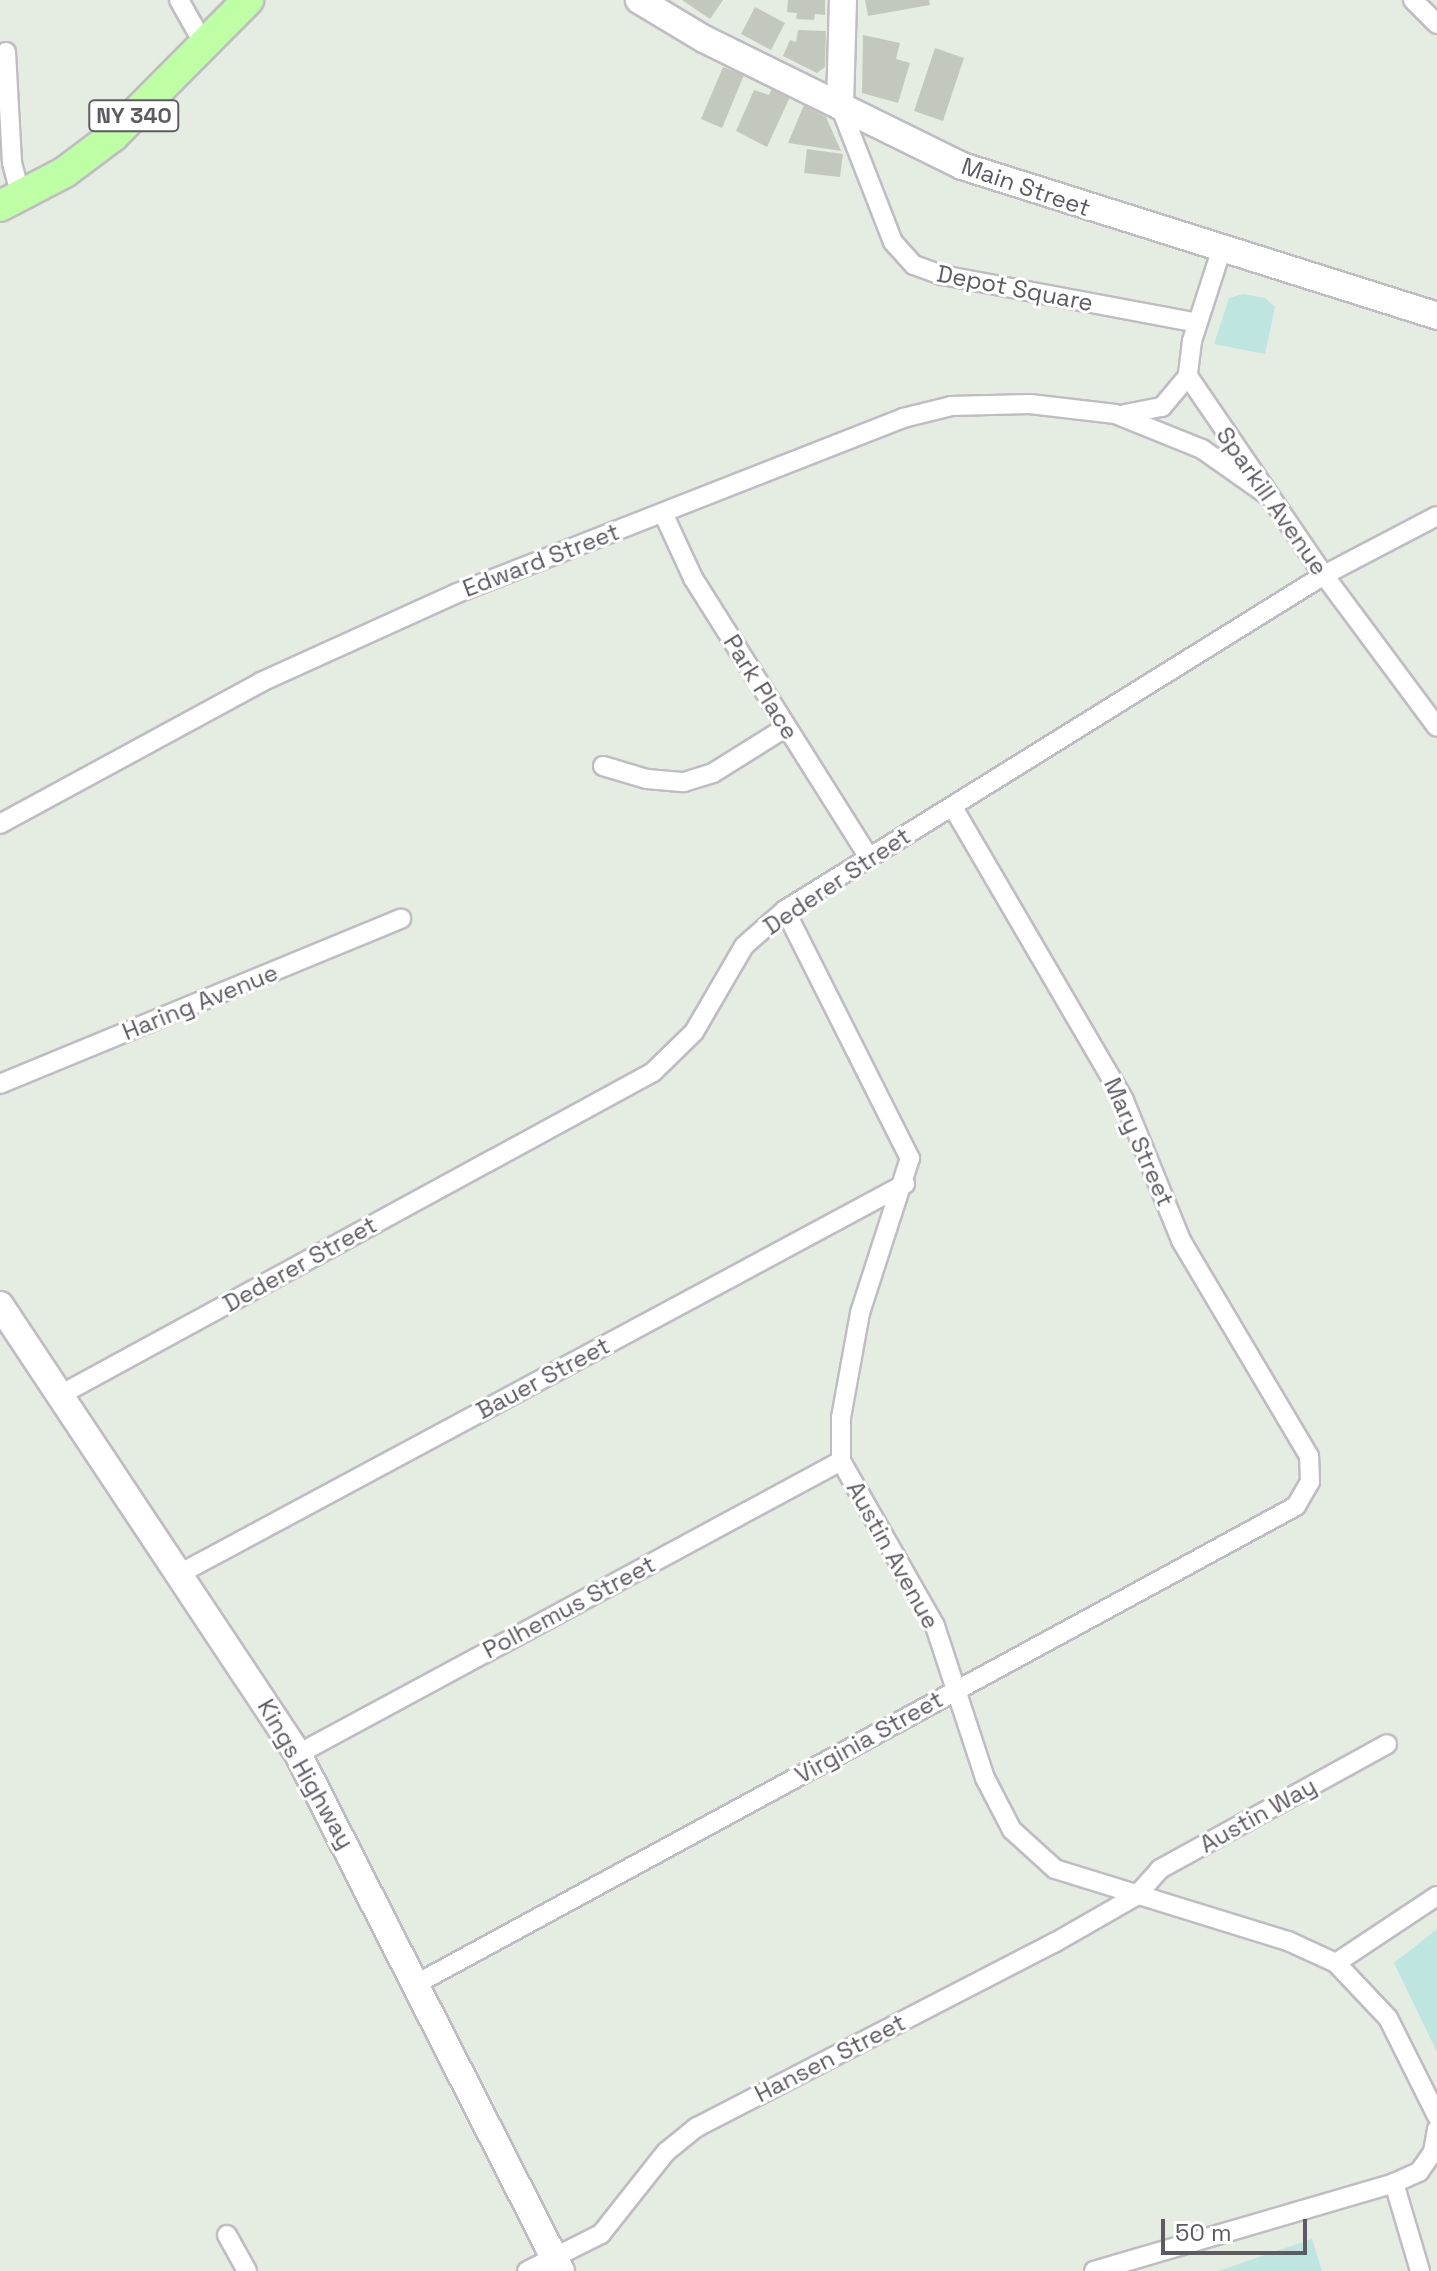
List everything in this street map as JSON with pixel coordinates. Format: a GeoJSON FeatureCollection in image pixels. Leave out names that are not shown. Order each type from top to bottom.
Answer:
{"type":"FeatureCollection","features":[{"type":"Feature","properties":{"kind":"main road","name":"NY 340"},"geometry":{"type":"LineString","coordinates":[[11,202],[113,136],[248,0]]}},
{"type":"Feature","properties":{"kind":"street"},"geometry":{"type":"LineString","coordinates":[[179,0],[205,46]]}},
{"type":"Feature","properties":{"kind":"street","name":"Main Street"},"geometry":{"type":"LineString","coordinates":[[639,0],[704,39],[962,166],[1221,251],[1437,316]]}},
{"type":"Feature","properties":{"kind":"street"},"geometry":{"type":"LineString","coordinates":[[840,106],[843,0]]}},
{"type":"Feature","properties":{"kind":"street"},"geometry":{"type":"LineString","coordinates":[[1413,0],[1437,24]]}},
{"type":"Feature","properties":{"kind":"street"},"geometry":{"type":"LineString","coordinates":[[6,52],[11,202]]}},
{"type":"Feature","properties":{"kind":"street","name":"Depot Square"},"geometry":{"type":"LineString","coordinates":[[840,106],[893,242],[906,259],[931,272],[1198,323]]}},
{"type":"Feature","properties":{"kind":"street"},"geometry":{"type":"LineString","coordinates":[[1115,414],[1162,407],[1188,376],[1198,323],[1221,251]]}},
{"type":"Feature","properties":{"kind":"street","name":"Sparkill Avenue"},"geometry":{"type":"LineString","coordinates":[[1188,376],[1266,494],[1437,727]]}},
{"type":"Feature","properties":{"kind":"street","name":"Edward Street"},"geometry":{"type":"LineString","coordinates":[[0,824],[261,682],[457,593],[859,434],[951,406],[1030,404],[1115,414]]}},
{"type":"Feature","properties":{"kind":"street"},"geometry":{"type":"LineString","coordinates":[[1115,414],[1202,449],[1266,494]]}},
{"type":"Feature","properties":{"kind":"street","name":"Park Place"},"geometry":{"type":"LineString","coordinates":[[663,513],[693,578],[868,856]]}},
{"type":"Feature","properties":{"kind":"street","name":"Dederer Street"},"geometry":{"type":"LineString","coordinates":[[62,1394],[653,1072],[694,1032],[744,946],[785,910],[1324,575],[1437,516]]}},
{"type":"Feature","properties":{"kind":"street"},"geometry":{"type":"LineString","coordinates":[[603,766],[647,779],[684,782],[713,773],[785,728]]}},
{"type":"Feature","properties":{"kind":"street","name":"Mary Street"},"geometry":{"type":"LineString","coordinates":[[953,807],[1124,1100],[1181,1240],[1309,1456],[1310,1482]]}},
{"type":"Feature","properties":{"kind":"street","name":"Austin Avenue"},"geometry":{"type":"LineString","coordinates":[[785,910],[901,1133],[910,1158],[905,1184],[860,1313],[841,1418],[841,1461],[935,1626],[985,1778],[1012,1830],[1055,1869],[1288,1941],[1336,1963],[1388,2018],[1437,2116]]}},
{"type":"Feature","properties":{"kind":"street","name":"Haring Avenue"},"geometry":{"type":"LineString","coordinates":[[0,1084],[401,919]]}},
{"type":"Feature","properties":{"kind":"street","name":"Bauer Street"},"geometry":{"type":"LineString","coordinates":[[181,1573],[905,1184]]}},
{"type":"Feature","properties":{"kind":"street","name":"Kings Highway"},"geometry":{"type":"LineString","coordinates":[[1,1309],[62,1394],[298,1754],[418,1983],[557,2265]]}},
{"type":"Feature","properties":{"kind":"street","name":"Polhemus Street"},"geometry":{"type":"LineString","coordinates":[[298,1754],[841,1461]]}},
{"type":"Feature","properties":{"kind":"street","name":"Virginia Street"},"geometry":{"type":"LineString","coordinates":[[418,1983],[1296,1506],[1310,1482]]}},
{"type":"Feature","properties":{"kind":"street","name":"Austin Way"},"geometry":{"type":"LineString","coordinates":[[1136,1896],[1160,1869],[1387,1744]]}},
{"type":"Feature","properties":{"kind":"street","name":"Hansen Street"},"geometry":{"type":"LineString","coordinates":[[527,2271],[557,2265],[601,2234],[666,2152],[697,2127],[1136,1896]]}},
{"type":"Feature","properties":{"kind":"street"},"geometry":{"type":"LineString","coordinates":[[1336,1963],[1437,1896]]}},
{"type":"Feature","properties":{"kind":"street"},"geometry":{"type":"LineString","coordinates":[[1094,2271],[1394,2183],[1419,2172],[1433,2152],[1437,2129]]}},
{"type":"Feature","properties":{"kind":"street"},"geometry":{"type":"LineString","coordinates":[[1394,2183],[1420,2271]]}},
{"type":"Feature","properties":{"kind":"street"},"geometry":{"type":"LineString","coordinates":[[227,2235],[247,2271]]}},
{"type":"Feature","properties":{"kind":"shaded area"},"geometry":{"type":"Polygon","coordinates":[[[1243,294],[1265,298],[1275,307],[1265,354],[1214,344],[1229,298],[1243,294]]]}},
{"type":"Feature","properties":{"kind":"shaded area"},"geometry":{"type":"Polygon","coordinates":[[[1437,1929],[1437,2052],[1394,1963],[1437,1929]]]}},
{"type":"Feature","properties":{"kind":"shaded area"},"geometry":{"type":"Polygon","coordinates":[[[1312,2239],[1322,2271],[1218,2271],[1312,2239]]]}},
{"type":"Feature","properties":{"kind":"building"},"geometry":{"type":"Polygon","coordinates":[[[682,0],[723,0],[710,19],[682,0]]]}},
{"type":"Feature","properties":{"kind":"building"},"geometry":{"type":"Polygon","coordinates":[[[788,0],[825,0],[825,15],[815,14],[814,20],[796,19],[797,13],[787,12],[788,0]]]}},
{"type":"Feature","properties":{"kind":"building"},"geometry":{"type":"Polygon","coordinates":[[[865,0],[929,0],[930,5],[868,16],[865,0]]]}},
{"type":"Feature","properties":{"kind":"building"},"geometry":{"type":"Polygon","coordinates":[[[755,7],[785,23],[771,50],[741,34],[755,7]]]}},
{"type":"Feature","properties":{"kind":"building"},"geometry":{"type":"Polygon","coordinates":[[[798,30],[826,31],[825,67],[817,73],[783,56],[790,40],[796,42],[798,30]]]}},
{"type":"Feature","properties":{"kind":"building"},"geometry":{"type":"Polygon","coordinates":[[[863,35],[900,43],[896,59],[910,63],[898,103],[862,93],[863,35]]]}},
{"type":"Feature","properties":{"kind":"building"},"geometry":{"type":"Polygon","coordinates":[[[935,48],[964,58],[943,121],[914,111],[935,48]]]}},
{"type":"Feature","properties":{"kind":"building"},"geometry":{"type":"Polygon","coordinates":[[[723,67],[744,75],[722,128],[701,119],[723,67]]]}},
{"type":"Feature","properties":{"kind":"building"},"geometry":{"type":"Polygon","coordinates":[[[772,89],[790,97],[767,147],[736,131],[754,90],[769,95],[772,89]]]}},
{"type":"Feature","properties":{"kind":"building"},"geometry":{"type":"Polygon","coordinates":[[[804,105],[826,117],[841,151],[788,143],[804,105]]]}},
{"type":"Feature","properties":{"kind":"building"},"geometry":{"type":"Polygon","coordinates":[[[807,149],[843,154],[840,177],[804,173],[807,149]]]}}]}
